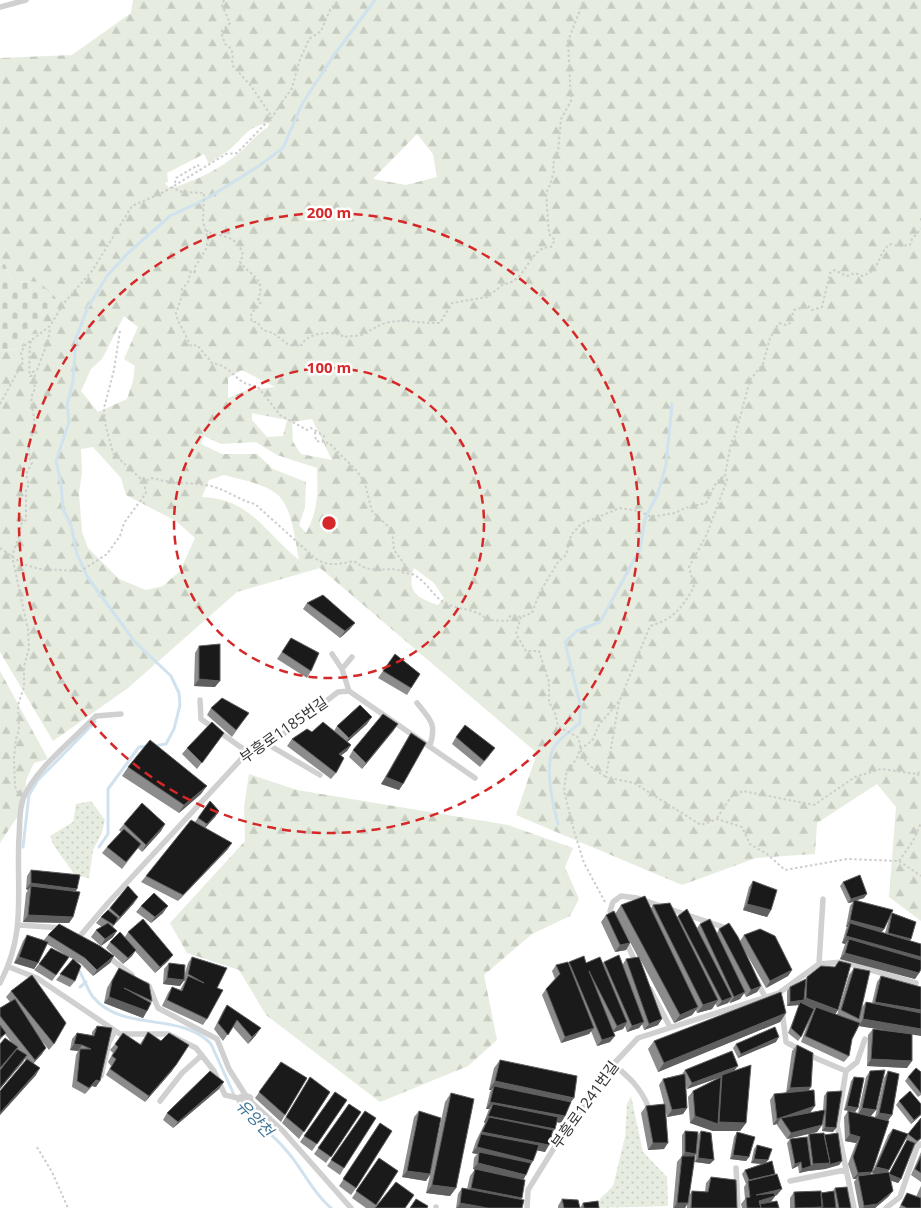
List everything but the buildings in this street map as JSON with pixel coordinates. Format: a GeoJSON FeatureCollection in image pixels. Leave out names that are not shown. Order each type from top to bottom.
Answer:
{"type":"FeatureCollection","features":[{"type":"Feature","properties":{"kind":"lane"},"geometry":{"type":"LineString","coordinates":[[0,7],[26,0]]}},
{"type":"Feature","properties":{"kind":"lane"},"geometry":{"type":"LineString","coordinates":[[332,654],[342,669],[349,691],[430,745],[475,778]]}},
{"type":"Feature","properties":{"kind":"lane"},"geometry":{"type":"LineString","coordinates":[[342,669],[352,657]]}},
{"type":"Feature","properties":{"kind":"lane","name":"부흥로1185번길"},"geometry":{"type":"LineString","coordinates":[[80,936],[245,755],[269,745],[338,692],[349,691]]}},
{"type":"Feature","properties":{"kind":"lane"},"geometry":{"type":"LineString","coordinates":[[200,700],[200,719],[249,753]]}},
{"type":"Feature","properties":{"kind":"lane"},"geometry":{"type":"LineString","coordinates":[[417,703],[431,720],[434,732],[430,745]]}},
{"type":"Feature","properties":{"kind":"lane"},"geometry":{"type":"LineString","coordinates":[[0,983],[9,967],[19,925],[18,859],[22,802],[39,772],[96,716],[121,714]]}},
{"type":"Feature","properties":{"kind":"lane"},"geometry":{"type":"LineString","coordinates":[[269,745],[320,775]]}},
{"type":"Feature","properties":{"kind":"lane"},"geometry":{"type":"LineString","coordinates":[[618,928],[610,911],[613,902],[621,896],[638,898],[713,922],[729,929],[733,936]]}},
{"type":"Feature","properties":{"kind":"lane"},"geometry":{"type":"LineString","coordinates":[[823,899],[819,964],[843,962],[916,983]]}},
{"type":"Feature","properties":{"kind":"lane"},"geometry":{"type":"LineString","coordinates":[[19,925],[67,929]]}},
{"type":"Feature","properties":{"kind":"lane"},"geometry":{"type":"LineString","coordinates":[[74,932],[88,941]]}},
{"type":"Feature","properties":{"kind":"lane"},"geometry":{"type":"LineString","coordinates":[[622,936],[639,968]]}},
{"type":"Feature","properties":{"kind":"lane"},"geometry":{"type":"LineString","coordinates":[[102,951],[121,968],[135,977]]}},
{"type":"Feature","properties":{"kind":"lane","name":"부흥로1241번길"},"geometry":{"type":"LineString","coordinates":[[527,1208],[528,1190],[559,1140],[613,1064],[638,1038],[779,993],[819,964]]}},
{"type":"Feature","properties":{"kind":"lane"},"geometry":{"type":"LineString","coordinates":[[9,967],[37,978],[120,1034],[168,1034],[196,1048],[214,1071],[226,1095],[245,1099]]}},
{"type":"Feature","properties":{"kind":"lane"},"geometry":{"type":"LineString","coordinates":[[753,974],[765,997]]}},
{"type":"Feature","properties":{"kind":"lane"},"geometry":{"type":"LineString","coordinates":[[142,981],[149,986],[158,1008],[218,1038],[229,1069],[245,1099],[283,1131],[351,1208]]}},
{"type":"Feature","properties":{"kind":"lane"},"geometry":{"type":"LineString","coordinates":[[648,985],[670,1027]]}},
{"type":"Feature","properties":{"kind":"lane"},"geometry":{"type":"LineString","coordinates":[[779,993],[786,1042],[813,1057],[846,1071]]}},
{"type":"Feature","properties":{"kind":"lane"},"geometry":{"type":"LineString","coordinates":[[100,1079],[109,1042],[115,1030]]}},
{"type":"Feature","properties":{"kind":"lane"},"geometry":{"type":"LineString","coordinates":[[854,1208],[837,1125],[846,1071],[857,1062],[865,1039]]}},
{"type":"Feature","properties":{"kind":"lane"},"geometry":{"type":"LineString","coordinates":[[160,1101],[182,1073],[202,1055]]}},
{"type":"Feature","properties":{"kind":"lane"},"geometry":{"type":"LineString","coordinates":[[613,1064],[632,1080],[642,1092],[648,1106]]}},
{"type":"Feature","properties":{"kind":"lane"},"geometry":{"type":"LineString","coordinates":[[886,1208],[900,1197],[917,1147],[921,1144]]}},
{"type":"Feature","properties":{"kind":"lane"},"geometry":{"type":"LineString","coordinates":[[736,1168],[738,1208]]}},
{"type":"Feature","properties":{"kind":"lane"},"geometry":{"type":"LineString","coordinates":[[790,1181],[845,1170]]}},
{"type":"Feature","properties":{"kind":"path"},"geometry":{"type":"LineString","coordinates":[[224,0],[222,5],[230,23],[221,32],[224,44],[230,47],[234,54],[232,64],[272,117]]}},
{"type":"Feature","properties":{"kind":"path"},"geometry":{"type":"LineString","coordinates":[[22,802],[15,786],[14,758],[19,730],[18,705],[24,687],[24,666],[29,648],[28,630],[12,556],[21,530],[20,525],[26,520],[26,489],[29,485],[26,474],[32,463],[29,457],[29,441],[34,424],[31,406],[31,394],[35,389],[35,375],[33,372],[37,370],[42,357],[50,326],[64,303],[92,271],[132,206],[170,187],[226,154],[237,153],[272,117],[292,88],[299,62],[309,39],[321,31],[330,10],[339,0]]}},
{"type":"Feature","properties":{"kind":"path"},"geometry":{"type":"LineString","coordinates":[[206,231],[210,231],[211,237],[213,234],[225,235],[237,242],[242,255],[240,262],[259,280],[262,291],[258,299],[261,302],[255,307],[251,318],[252,322],[257,322],[263,330],[294,346],[302,345],[303,341],[317,333],[337,332],[344,336],[364,334],[371,328],[386,323],[412,320],[426,325],[440,323],[452,303],[487,297],[496,291],[501,284],[516,279],[538,250],[551,247],[555,240],[549,234],[546,193],[554,172],[553,164],[558,152],[561,119],[571,102],[568,41],[584,0]]}},
{"type":"Feature","properties":{"kind":"path"},"geometry":{"type":"LineString","coordinates":[[175,184],[176,178],[190,169],[198,165],[200,170]]}},
{"type":"Feature","properties":{"kind":"path"},"geometry":{"type":"LineString","coordinates":[[170,187],[182,192],[187,191],[197,194],[204,192],[203,222],[208,240],[206,249],[195,267],[195,274],[194,271],[191,271],[188,282],[182,289],[182,301],[176,313],[180,326],[191,346],[197,345],[213,364],[219,364],[248,386],[256,386],[283,417],[307,430],[314,430],[324,436],[323,442]]}},
{"type":"Feature","properties":{"kind":"path"},"geometry":{"type":"LineString","coordinates":[[606,777],[620,700],[650,626],[666,622],[684,605],[694,587],[689,567],[707,534],[727,480],[725,475],[730,443],[734,436],[750,380],[763,364],[764,352],[777,325],[779,322],[786,325],[790,323],[794,310],[808,306],[812,310],[822,307],[827,282],[834,270],[847,276],[855,273],[862,276],[867,275],[875,270],[885,248],[890,244],[898,246],[910,244],[921,229]]}},
{"type":"Feature","properties":{"kind":"path"},"geometry":{"type":"LineString","coordinates":[[0,404],[23,362],[21,353],[25,345],[50,326]]}},
{"type":"Feature","properties":{"kind":"path"},"geometry":{"type":"LineString","coordinates":[[0,548],[23,564],[39,570],[81,571],[107,554],[117,542],[124,523],[146,493],[144,482],[113,453],[105,423],[104,408],[114,370],[120,331]]}},
{"type":"Feature","properties":{"kind":"path"},"geometry":{"type":"LineString","coordinates":[[32,341],[28,347],[31,360],[29,369],[30,376],[35,375]]}},
{"type":"Feature","properties":{"kind":"path"},"geometry":{"type":"LineString","coordinates":[[314,430],[316,441],[329,444],[356,471],[364,484],[372,511],[392,530],[394,550],[410,572],[425,581],[435,595],[449,605],[483,614],[487,620],[495,622],[507,620],[511,616],[521,617],[532,613],[540,592],[558,562],[566,555],[571,535],[581,524],[620,508],[640,511],[651,517],[675,513],[685,508],[706,503],[716,483],[725,475]]}},
{"type":"Feature","properties":{"kind":"path"},"geometry":{"type":"LineString","coordinates":[[144,482],[152,478],[174,484],[212,486],[255,504],[310,554],[324,564],[342,565],[354,561],[360,566],[377,570],[410,572]]}},
{"type":"Feature","properties":{"kind":"path"},"geometry":{"type":"LineString","coordinates":[[521,617],[516,634],[526,651],[538,651],[549,682],[549,702],[555,713],[558,726],[580,738],[580,749],[577,758],[566,774],[564,791],[584,863],[610,911]]}},
{"type":"Feature","properties":{"kind":"path"},"geometry":{"type":"LineString","coordinates":[[580,749],[592,741],[600,724],[620,700]]}},
{"type":"Feature","properties":{"kind":"path"},"geometry":{"type":"LineString","coordinates":[[580,749],[587,765],[606,777],[634,783],[701,825],[717,818],[731,797],[743,790],[814,805],[855,776],[881,769],[917,774],[921,777]]}},
{"type":"Feature","properties":{"kind":"path"},"geometry":{"type":"LineString","coordinates":[[917,774],[921,771]]}},
{"type":"Feature","properties":{"kind":"path"},"geometry":{"type":"LineString","coordinates":[[717,818],[742,827],[750,844],[767,854],[785,870],[848,859],[899,861],[921,876]]}},
{"type":"Feature","properties":{"kind":"path"},"geometry":{"type":"LineString","coordinates":[[899,861],[914,841],[921,823]]}},
{"type":"Feature","properties":{"kind":"path"},"geometry":{"type":"LineString","coordinates":[[37,1147],[52,1172],[68,1208]]}},
{"type":"Feature","properties":{"kind":"green space"},"geometry":{"type":"Polygon","coordinates":[[[133,0],[921,0],[921,921],[889,897],[896,807],[877,784],[817,823],[815,854],[756,858],[682,885],[516,815],[537,753],[320,568],[237,592],[128,688],[53,741],[0,652],[0,349],[18,350],[21,345],[39,282],[12,281],[5,264],[0,265],[0,58],[72,55],[131,13],[133,0]],[[269,123],[256,126],[229,150],[209,164],[204,154],[167,173],[168,182],[165,183],[170,189],[223,165],[268,127],[269,123]],[[417,134],[373,179],[406,185],[437,177],[433,154],[417,134]],[[124,316],[102,359],[91,369],[81,391],[98,412],[127,399],[133,381],[135,366],[124,359],[138,327],[124,316]],[[242,370],[228,378],[228,398],[245,391],[275,387],[242,370]],[[252,413],[252,420],[267,437],[283,436],[287,420],[252,413]],[[312,419],[292,422],[293,442],[301,454],[332,460],[312,419]],[[204,436],[201,444],[222,454],[257,454],[273,469],[306,482],[305,507],[299,525],[306,533],[313,517],[316,502],[317,468],[277,455],[256,442],[221,444],[204,436]],[[93,447],[81,449],[82,472],[79,493],[82,532],[88,548],[119,579],[146,590],[163,586],[180,571],[195,538],[176,521],[126,495],[121,478],[93,447]],[[224,475],[209,480],[202,497],[219,499],[245,511],[299,560],[293,526],[284,502],[267,488],[253,482],[224,475]],[[414,568],[411,583],[419,597],[438,605],[444,598],[434,583],[414,568]]]}},
{"type":"Feature","properties":{"kind":"green space"},"geometry":{"type":"Polygon","coordinates":[[[5,264],[12,281],[39,282],[56,298],[38,326],[18,350],[0,349],[0,265],[5,264]]]}},
{"type":"Feature","properties":{"kind":"green space"},"geometry":{"type":"Polygon","coordinates":[[[0,671],[48,759],[34,763],[26,780],[25,805],[0,843],[0,671]]]}},
{"type":"Feature","properties":{"kind":"green space"},"geometry":{"type":"Polygon","coordinates":[[[249,774],[297,790],[508,825],[573,848],[565,867],[579,899],[570,916],[532,934],[484,975],[497,1040],[468,1066],[380,1102],[266,1015],[239,970],[187,953],[170,923],[245,841],[244,807],[249,774]]]}},
{"type":"Feature","properties":{"kind":"green space"},"geometry":{"type":"Polygon","coordinates":[[[91,801],[105,820],[101,835],[93,850],[89,878],[75,875],[54,846],[50,836],[73,822],[76,804],[91,801]]]}},
{"type":"Feature","properties":{"kind":"green space"},"geometry":{"type":"Polygon","coordinates":[[[631,1096],[643,1152],[667,1177],[668,1206],[596,1208],[596,1203],[613,1186],[625,1137],[627,1104],[631,1096]]]}},
{"type":"Feature","properties":{"kind":"waterway"},"geometry":{"type":"LineString","coordinates":[[154,746],[166,744],[174,729],[180,705],[179,693],[171,676],[135,642],[88,578],[77,554],[71,525],[63,509],[61,483],[56,461],[69,422],[67,405],[73,381],[76,338],[88,307],[107,276],[128,253],[170,216],[206,199],[259,166],[283,148],[302,104],[334,55],[375,0]]}},
{"type":"Feature","properties":{"kind":"waterway"},"geometry":{"type":"LineString","coordinates":[[558,824],[550,785],[551,755],[559,740],[580,723],[580,704],[565,642],[577,631],[600,622],[640,549],[645,519],[658,493],[666,465],[672,404]]}},
{"type":"Feature","properties":{"kind":"waterway"},"geometry":{"type":"LineString","coordinates":[[23,847],[29,795],[38,780],[95,722]]}},
{"type":"Feature","properties":{"kind":"waterway","name":"유양천"},"geometry":{"type":"LineString","coordinates":[[99,847],[108,834],[108,789],[139,747],[148,746]]}},
{"type":"Feature","properties":{"kind":"waterway","name":"유양천"},"geometry":{"type":"LineString","coordinates":[[78,969],[93,997],[105,1008],[135,1019],[184,1028],[198,1034],[211,1044],[235,1097]]}},
{"type":"Feature","properties":{"kind":"waterway"},"geometry":{"type":"LineString","coordinates":[[80,987],[86,982]]}},
{"type":"Feature","properties":{"kind":"waterway","name":"유양천"},"geometry":{"type":"LineString","coordinates":[[238,1102],[285,1149],[318,1194],[331,1208]]}}]}
